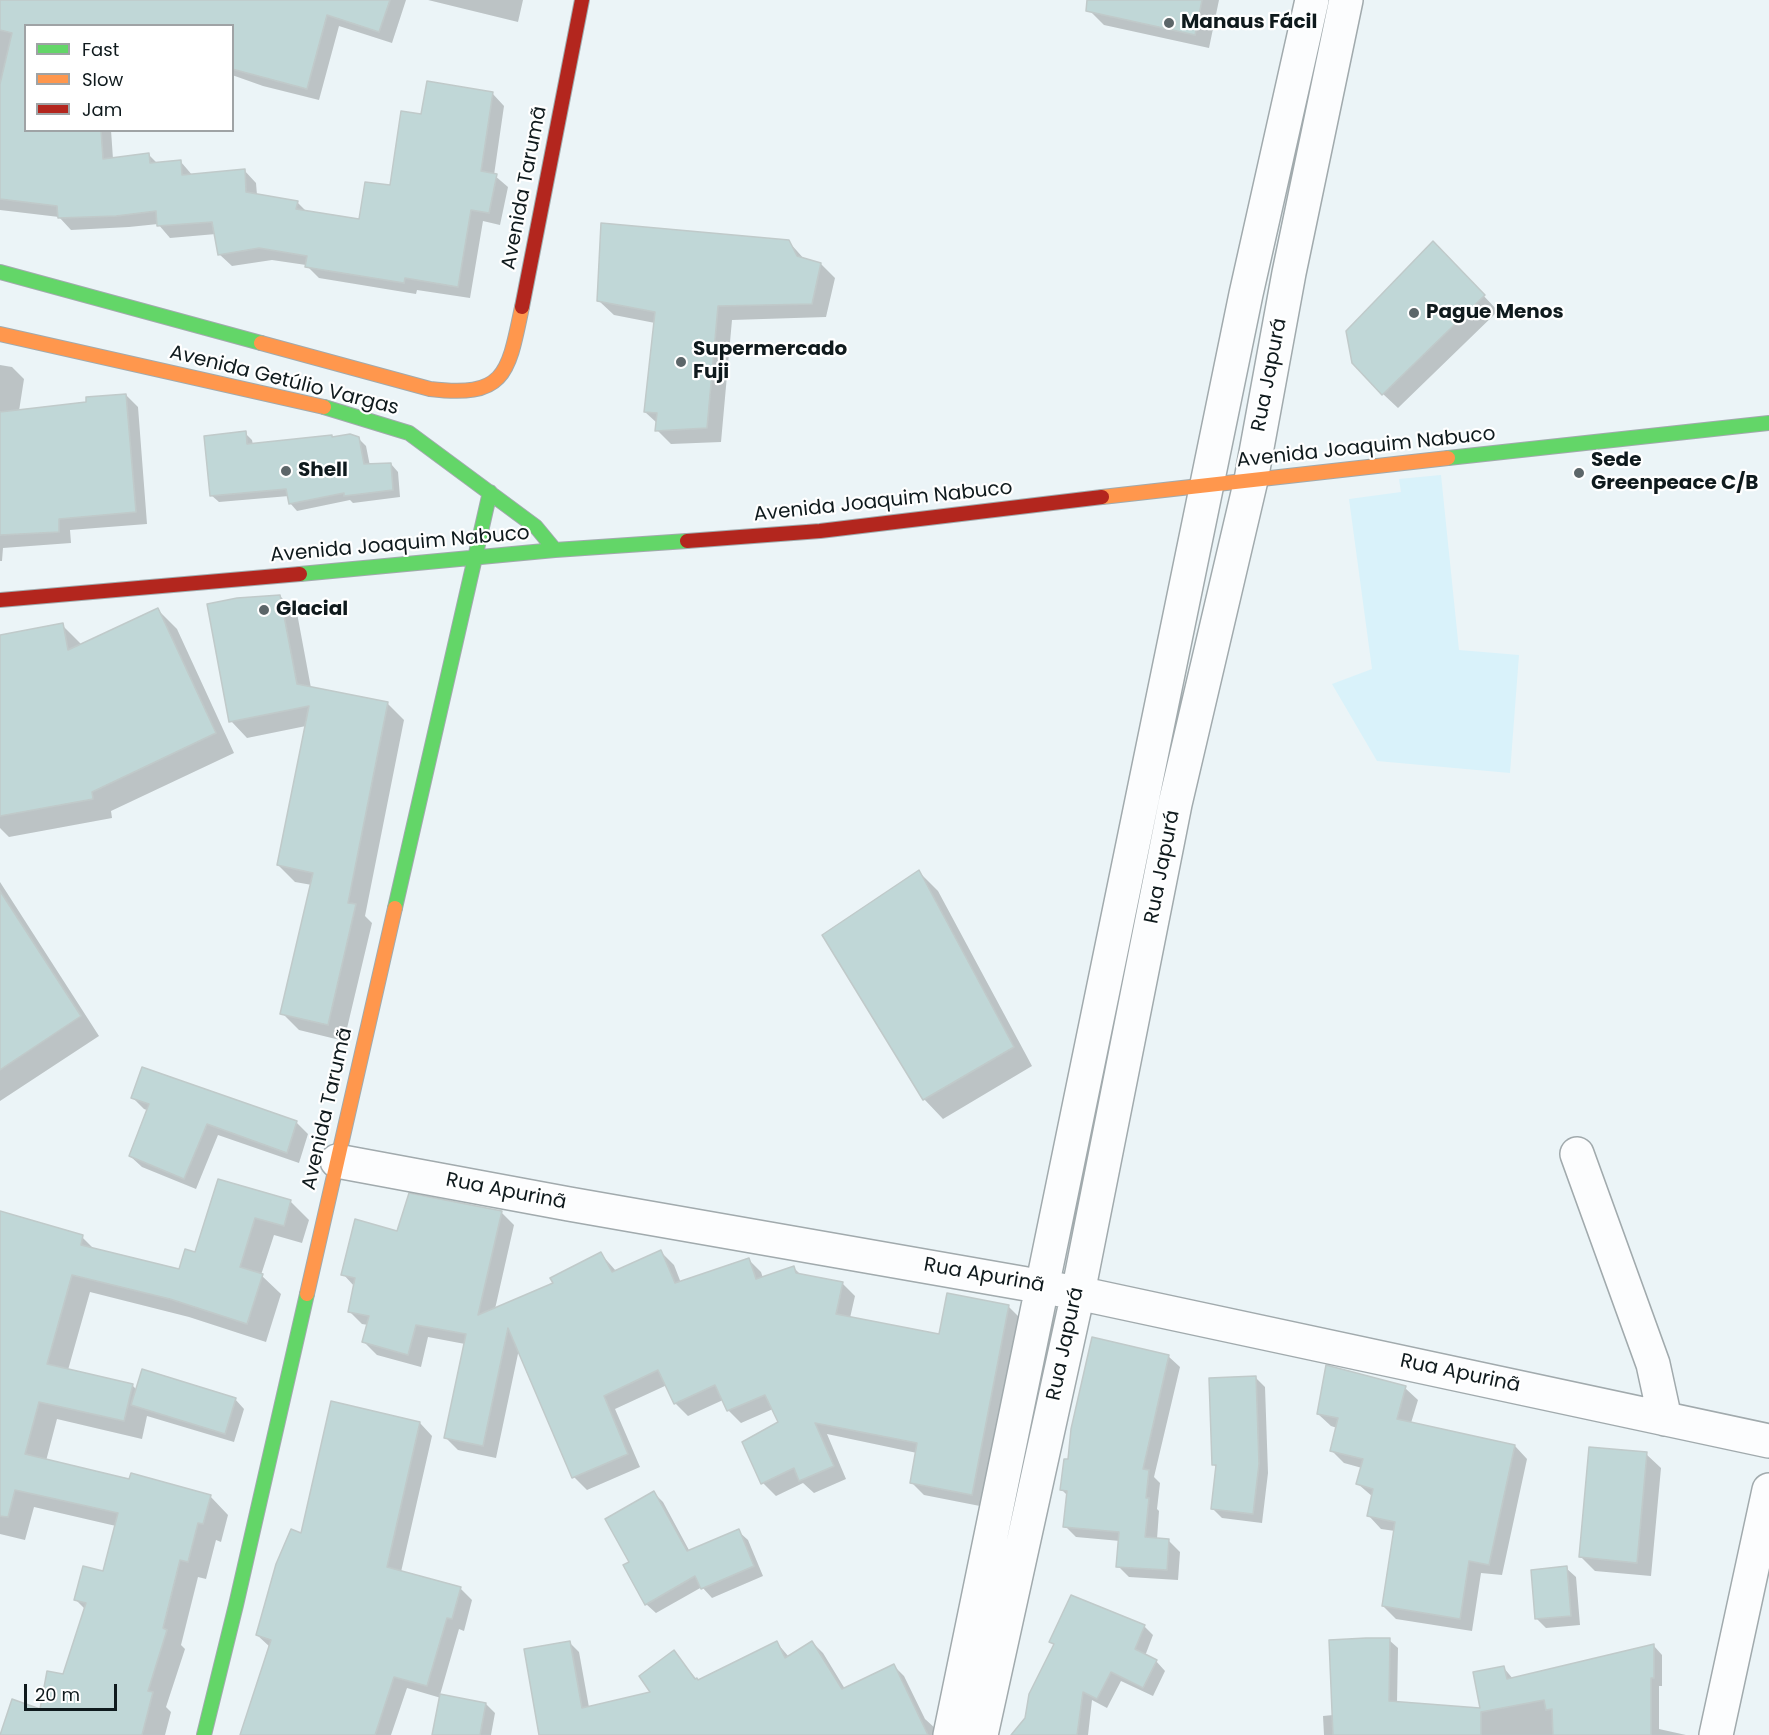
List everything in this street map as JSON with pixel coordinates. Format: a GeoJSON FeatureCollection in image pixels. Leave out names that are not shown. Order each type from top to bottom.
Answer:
{"type":"FeatureCollection","features":[{"type":"Feature","properties":{"kind":"main road","name":"Avenida Tarumã"},"geometry":{"type":"LineString","coordinates":[[498,381],[508,359],[518,326],[582,0]]}},
{"type":"Feature","properties":{"kind":"main road","name":"Avenida Getúlio Vargas"},"geometry":{"type":"LineString","coordinates":[[0,272],[430,389],[460,392],[479,390],[498,381]]}},
{"type":"Feature","properties":{"kind":"main road","name":"Avenida Getúlio Vargas"},"geometry":{"type":"LineString","coordinates":[[0,334],[337,410],[409,432],[536,527],[555,550]]}},
{"type":"Feature","properties":{"kind":"main road","name":"Avenida Joaquim Nabuco"},"geometry":{"type":"LineString","coordinates":[[0,600],[555,550],[820,531],[1251,480],[1769,423]]}},
{"type":"Feature","properties":{"kind":"main road","name":"Avenida Tarumã"},"geometry":{"type":"LineString","coordinates":[[204,1735],[236,1605],[490,492]]}},
{"type":"Feature","properties":{"kind":"street","name":"Rua Japurá"},"geometry":{"type":"LineString","coordinates":[[950,1735],[1249,283],[1312,0]]}},
{"type":"Feature","properties":{"kind":"street","name":"Rua Japurá"},"geometry":{"type":"LineString","coordinates":[[981,1735],[1078,1293],[1176,804],[1251,480],[1289,273],[1346,0]]}},
{"type":"Feature","properties":{"kind":"street"},"geometry":{"type":"LineString","coordinates":[[1577,1154],[1653,1364],[1665,1419]]}},
{"type":"Feature","properties":{"kind":"street","name":"Rua Apurinã"},"geometry":{"type":"LineString","coordinates":[[337,1161],[1078,1293],[1769,1441]]}},
{"type":"Feature","properties":{"kind":"street"},"geometry":{"type":"LineString","coordinates":[[1716,1735],[1769,1490]]}},
{"type":"Feature","properties":{"kind":"street"},"geometry":{"type":"LineString","coordinates":[[1734,1735],[1769,1573]]}},
{"type":"Feature","properties":{"kind":"shaded area"},"geometry":{"type":"Polygon","coordinates":[[[1441,475],[1459,650],[1519,655],[1510,773],[1377,761],[1332,684],[1372,669],[1349,499],[1401,492],[1399,479],[1441,475]]]}},
{"type":"Feature","properties":{"kind":"building"},"geometry":{"type":"Polygon","coordinates":[[[0,0],[390,0],[379,32],[327,15],[307,89],[234,70],[234,24],[24,24],[24,132],[101,132],[103,159],[149,153],[150,163],[181,160],[182,175],[245,169],[246,192],[298,201],[296,209],[359,219],[365,182],[390,185],[401,111],[421,114],[427,81],[493,92],[481,171],[497,174],[489,213],[471,210],[458,287],[405,278],[404,283],[305,267],[307,256],[259,248],[218,255],[212,222],[157,226],[156,211],[116,216],[58,218],[57,206],[0,199],[0,84],[12,33],[0,30],[0,0]]]}},
{"type":"Feature","properties":{"kind":"building","name":"Manaus Fácil"},"geometry":{"type":"Polygon","coordinates":[[[1087,0],[1202,0],[1195,35],[1086,11],[1087,0]]]}},
{"type":"Feature","properties":{"kind":"building","name":"Supermercado Fuji"},"geometry":{"type":"Polygon","coordinates":[[[601,223],[789,240],[797,256],[821,263],[812,304],[718,306],[707,428],[655,431],[657,413],[644,412],[655,312],[597,301],[601,223]]]}},
{"type":"Feature","properties":{"kind":"building","name":"Pague Menos"},"geometry":{"type":"Polygon","coordinates":[[[1433,241],[1485,295],[1382,395],[1352,363],[1346,331],[1433,241]]]}},
{"type":"Feature","properties":{"kind":"building"},"geometry":{"type":"Polygon","coordinates":[[[126,394],[136,512],[59,519],[59,532],[0,535],[0,412],[86,402],[86,397],[126,394]]]}},
{"type":"Feature","properties":{"kind":"building"},"geometry":{"type":"Polygon","coordinates":[[[246,431],[247,444],[332,435],[332,437],[350,434],[359,437],[364,464],[391,463],[393,490],[344,496],[344,493],[289,504],[286,489],[210,496],[204,436],[246,431]]]}},
{"type":"Feature","properties":{"kind":"building"},"geometry":{"type":"Polygon","coordinates":[[[280,595],[297,684],[388,702],[348,903],[356,904],[328,1025],[280,1014],[313,873],[277,865],[309,706],[229,722],[207,604],[237,598],[280,595]]]}},
{"type":"Feature","properties":{"kind":"building"},"geometry":{"type":"Polygon","coordinates":[[[158,608],[216,733],[92,792],[93,799],[0,816],[0,635],[63,623],[68,650],[158,608]]]}},
{"type":"Feature","properties":{"kind":"building"},"geometry":{"type":"Polygon","coordinates":[[[919,870],[1014,1047],[923,1100],[822,935],[919,870]]]}},
{"type":"Feature","properties":{"kind":"building"},"geometry":{"type":"Polygon","coordinates":[[[0,891],[81,1016],[0,1070],[0,891]]]}},
{"type":"Feature","properties":{"kind":"building"},"geometry":{"type":"Polygon","coordinates":[[[142,1067],[297,1121],[287,1153],[207,1124],[184,1179],[129,1156],[149,1104],[131,1098],[142,1067]]]}},
{"type":"Feature","properties":{"kind":"building"},"geometry":{"type":"Polygon","coordinates":[[[218,1179],[291,1200],[284,1226],[255,1218],[240,1267],[263,1274],[247,1324],[170,1299],[72,1275],[47,1364],[133,1384],[124,1421],[39,1402],[25,1454],[129,1479],[131,1473],[211,1495],[203,1524],[198,1523],[188,1562],[180,1560],[163,1628],[167,1630],[148,1691],[153,1692],[142,1735],[0,1735],[12,1699],[40,1709],[47,1671],[63,1674],[86,1603],[74,1600],[83,1566],[103,1571],[118,1513],[15,1490],[8,1517],[0,1516],[0,1211],[83,1235],[81,1245],[179,1269],[185,1249],[195,1252],[218,1179]]]}},
{"type":"Feature","properties":{"kind":"building"},"geometry":{"type":"Polygon","coordinates":[[[409,1193],[502,1211],[478,1315],[553,1283],[550,1278],[601,1252],[612,1272],[661,1250],[675,1283],[749,1258],[756,1279],[794,1266],[796,1273],[843,1282],[836,1314],[939,1334],[947,1293],[1009,1305],[972,1495],[910,1483],[917,1443],[815,1423],[834,1466],[799,1481],[794,1468],[761,1484],[742,1442],[778,1422],[765,1395],[727,1411],[715,1385],[674,1404],[658,1370],[604,1396],[628,1454],[572,1478],[508,1328],[483,1446],[444,1438],[466,1334],[416,1325],[408,1355],[362,1342],[369,1316],[348,1312],[355,1278],[341,1275],[355,1219],[397,1231],[409,1193]]]}},
{"type":"Feature","properties":{"kind":"building"},"geometry":{"type":"Polygon","coordinates":[[[1092,1337],[1169,1355],[1143,1469],[1149,1470],[1145,1537],[1169,1539],[1167,1570],[1116,1567],[1119,1532],[1063,1527],[1067,1491],[1060,1490],[1064,1459],[1068,1459],[1071,1429],[1092,1337]]]}},
{"type":"Feature","properties":{"kind":"building"},"geometry":{"type":"Polygon","coordinates":[[[1326,1365],[1406,1386],[1397,1419],[1515,1445],[1489,1565],[1469,1561],[1460,1619],[1382,1606],[1395,1522],[1367,1516],[1373,1489],[1356,1484],[1363,1459],[1330,1451],[1338,1418],[1317,1414],[1326,1365]]]}},
{"type":"Feature","properties":{"kind":"building"},"geometry":{"type":"Polygon","coordinates":[[[142,1369],[236,1398],[225,1434],[131,1405],[142,1369]]]}},
{"type":"Feature","properties":{"kind":"building"},"geometry":{"type":"Polygon","coordinates":[[[1256,1376],[1259,1464],[1253,1514],[1211,1509],[1216,1465],[1212,1465],[1209,1378],[1256,1376]]]}},
{"type":"Feature","properties":{"kind":"building"},"geometry":{"type":"Polygon","coordinates":[[[331,1401],[420,1422],[387,1567],[461,1587],[452,1619],[447,1618],[427,1686],[394,1677],[375,1735],[240,1735],[271,1640],[256,1635],[276,1564],[291,1529],[301,1533],[331,1401]]]}},
{"type":"Feature","properties":{"kind":"building"},"geometry":{"type":"Polygon","coordinates":[[[1589,1447],[1647,1452],[1637,1563],[1579,1557],[1589,1447]]]}},
{"type":"Feature","properties":{"kind":"building"},"geometry":{"type":"Polygon","coordinates":[[[654,1491],[687,1551],[739,1529],[754,1566],[701,1589],[695,1576],[645,1605],[623,1565],[629,1562],[605,1519],[654,1491]]]}},
{"type":"Feature","properties":{"kind":"building"},"geometry":{"type":"Polygon","coordinates":[[[1567,1566],[1571,1616],[1535,1619],[1531,1570],[1567,1566]]]}},
{"type":"Feature","properties":{"kind":"building"},"geometry":{"type":"Polygon","coordinates":[[[1071,1595],[1145,1625],[1135,1649],[1157,1660],[1143,1688],[1111,1672],[1097,1699],[1083,1692],[1077,1735],[1011,1735],[1025,1718],[1029,1694],[1054,1644],[1049,1642],[1071,1595]]]}},
{"type":"Feature","properties":{"kind":"building"},"geometry":{"type":"Polygon","coordinates":[[[1390,1638],[1389,1701],[1480,1708],[1473,1672],[1504,1666],[1507,1679],[1654,1644],[1654,1678],[1651,1678],[1651,1735],[1553,1735],[1552,1709],[1546,1710],[1544,1700],[1481,1712],[1481,1735],[1333,1735],[1329,1640],[1390,1638]]]}},
{"type":"Feature","properties":{"kind":"building"},"geometry":{"type":"Polygon","coordinates":[[[570,1641],[582,1708],[650,1692],[639,1676],[674,1650],[698,1680],[777,1641],[785,1658],[812,1641],[842,1689],[894,1664],[928,1735],[539,1735],[524,1649],[570,1641]]]}},
{"type":"Feature","properties":{"kind":"building"},"geometry":{"type":"Polygon","coordinates":[[[440,1694],[486,1703],[480,1735],[432,1735],[440,1694]]]}},
{"type":"Feature","properties":{"kind":"traffic: fast"},"geometry":{"type":"LineString","coordinates":[[0,272],[261,343]]}},
{"type":"Feature","properties":{"kind":"traffic: fast"},"geometry":{"type":"LineString","coordinates":[[324,407],[409,433],[536,527],[555,550]]}},
{"type":"Feature","properties":{"kind":"traffic: fast"},"geometry":{"type":"LineString","coordinates":[[1448,458],[1769,423]]}},
{"type":"Feature","properties":{"kind":"traffic: fast"},"geometry":{"type":"LineString","coordinates":[[395,908],[490,492]]}},
{"type":"Feature","properties":{"kind":"traffic: fast"},"geometry":{"type":"LineString","coordinates":[[300,574],[555,550],[687,541]]}},
{"type":"Feature","properties":{"kind":"traffic: fast"},"geometry":{"type":"LineString","coordinates":[[204,1735],[307,1294]]}},
{"type":"Feature","properties":{"kind":"traffic: slow"},"geometry":{"type":"LineString","coordinates":[[261,343],[430,389],[474,390],[488,385],[499,377],[507,365],[522,307]]}},
{"type":"Feature","properties":{"kind":"traffic: slow"},"geometry":{"type":"LineString","coordinates":[[0,334],[324,407]]}},
{"type":"Feature","properties":{"kind":"traffic: slow"},"geometry":{"type":"LineString","coordinates":[[1102,497],[1448,458]]}},
{"type":"Feature","properties":{"kind":"traffic: slow"},"geometry":{"type":"LineString","coordinates":[[307,1294],[395,908]]}},
{"type":"Feature","properties":{"kind":"traffic: jam"},"geometry":{"type":"LineString","coordinates":[[522,307],[582,0]]}},
{"type":"Feature","properties":{"kind":"traffic: jam"},"geometry":{"type":"LineString","coordinates":[[687,541],[820,531],[1102,497]]}},
{"type":"Feature","properties":{"kind":"traffic: jam"},"geometry":{"type":"LineString","coordinates":[[0,600],[300,574]]}},
{"type":"Feature","properties":{"kind":"place","name":"Manaus Fácil"},"geometry":{"type":"Point","coordinates":[1169,23]}},
{"type":"Feature","properties":{"kind":"place","name":"Pague Menos"},"geometry":{"type":"Point","coordinates":[1414,313]}},
{"type":"Feature","properties":{"kind":"place","name":"Supermercado Fuji"},"geometry":{"type":"Point","coordinates":[681,362]}},
{"type":"Feature","properties":{"kind":"place","name":"Shell"},"geometry":{"type":"Point","coordinates":[286,471]}},
{"type":"Feature","properties":{"kind":"place","name":"Sede Greenpeace C/B"},"geometry":{"type":"Point","coordinates":[1579,473]}},
{"type":"Feature","properties":{"kind":"place","name":"Glacial"},"geometry":{"type":"Point","coordinates":[264,610]}}]}
